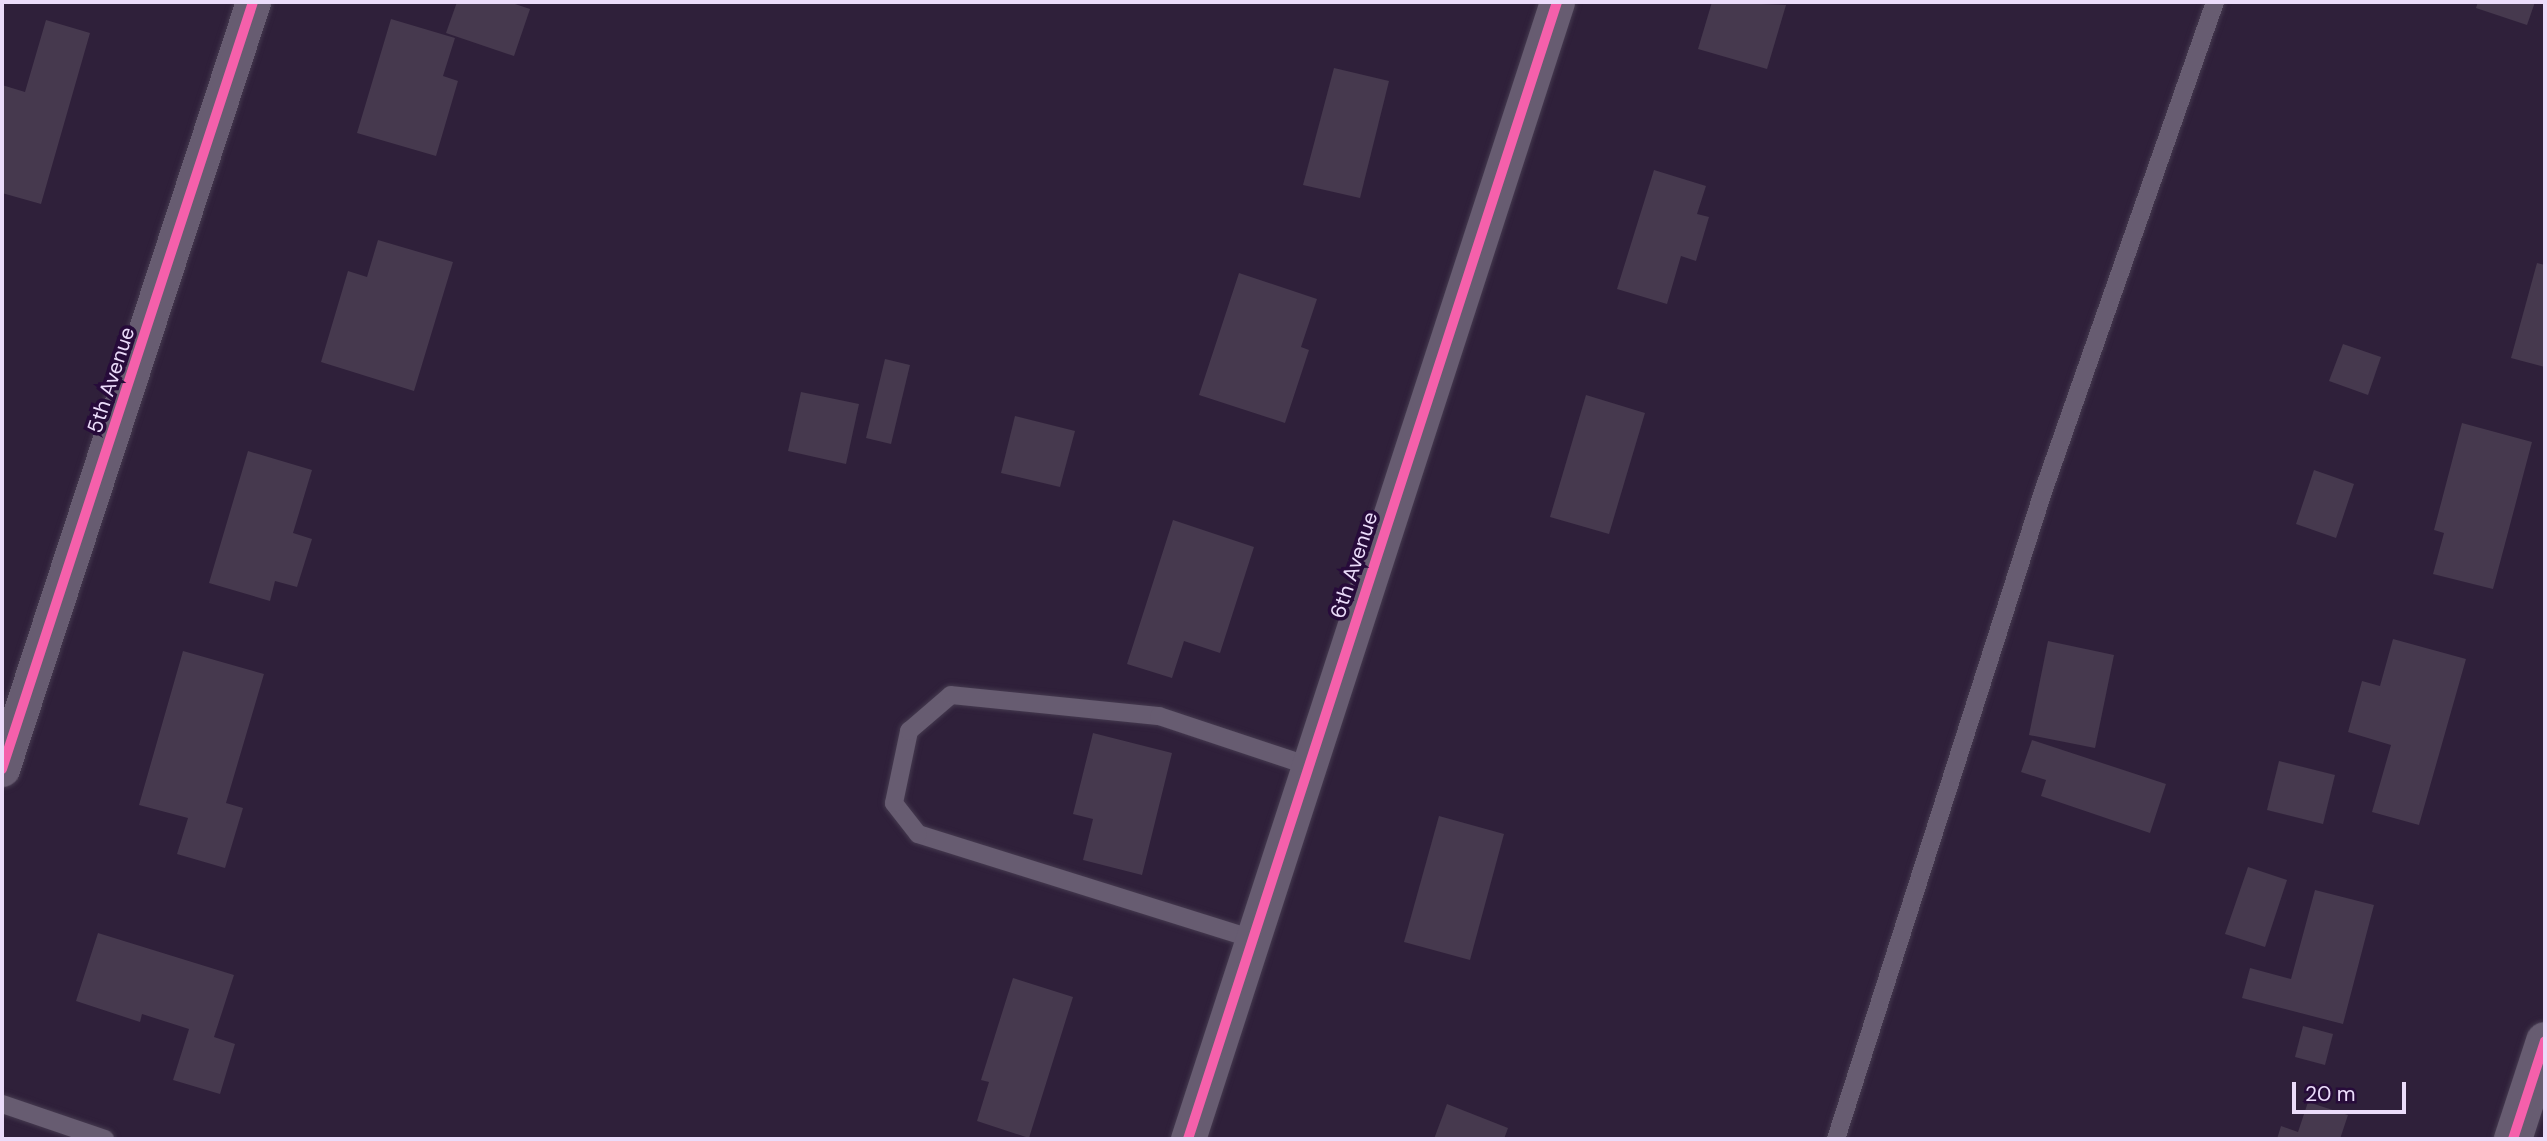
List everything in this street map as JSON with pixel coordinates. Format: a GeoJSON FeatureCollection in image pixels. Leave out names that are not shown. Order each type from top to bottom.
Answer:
{"type":"FeatureCollection","features":[{"type":"Feature","properties":{"kind":"street","name":"5th Avenue"},"geometry":{"type":"LineString","coordinates":[[2,769],[253,2]]}},
{"type":"Feature","properties":{"kind":"street","name":"6th Avenue"},"geometry":{"type":"LineString","coordinates":[[1188,1139],[1557,2]]}},
{"type":"Feature","properties":{"kind":"street"},"geometry":{"type":"LineString","coordinates":[[2513,1139],[2545,1041]]}},
{"type":"Feature","properties":{"kind":"lane"},"geometry":{"type":"LineString","coordinates":[[1836,1139],[2044,489],[2215,2]]}},
{"type":"Feature","properties":{"kind":"lane"},"geometry":{"type":"LineString","coordinates":[[1253,939],[918,834],[894,803],[909,731],[951,695],[1159,716],[1309,766]]}},
{"type":"Feature","properties":{"kind":"lane"},"geometry":{"type":"LineString","coordinates":[[2,1104],[105,1139]]}},
{"type":"Feature","properties":{"kind":"building"},"geometry":{"type":"Polygon","coordinates":[[[457,2],[509,2],[530,9],[514,56],[446,33],[457,2]]]}},
{"type":"Feature","properties":{"kind":"building"},"geometry":{"type":"Polygon","coordinates":[[[1712,2],[1786,5],[1767,69],[1698,49],[1712,2]]]}},
{"type":"Feature","properties":{"kind":"building"},"geometry":{"type":"Polygon","coordinates":[[[2478,2],[2535,2],[2527,25],[2476,8],[2478,2]]]}},
{"type":"Feature","properties":{"kind":"building"},"geometry":{"type":"Polygon","coordinates":[[[391,19],[455,38],[443,76],[458,81],[436,156],[357,133],[391,19]]]}},
{"type":"Feature","properties":{"kind":"building"},"geometry":{"type":"Polygon","coordinates":[[[46,20],[90,33],[41,204],[2,193],[2,85],[25,92],[46,20]]]}},
{"type":"Feature","properties":{"kind":"building"},"geometry":{"type":"Polygon","coordinates":[[[1334,68],[1389,81],[1360,198],[1303,185],[1334,68]]]}},
{"type":"Feature","properties":{"kind":"building"},"geometry":{"type":"Polygon","coordinates":[[[1654,170],[1706,186],[1697,214],[1709,217],[1696,261],[1681,256],[1667,304],[1617,289],[1654,170]]]}},
{"type":"Feature","properties":{"kind":"building"},"geometry":{"type":"Polygon","coordinates":[[[378,240],[453,262],[414,391],[321,362],[348,271],[367,277],[378,240]]]}},
{"type":"Feature","properties":{"kind":"building"},"geometry":{"type":"Polygon","coordinates":[[[2537,263],[2545,265],[2545,367],[2511,358],[2537,263]]]}},
{"type":"Feature","properties":{"kind":"building"},"geometry":{"type":"Polygon","coordinates":[[[1239,273],[1317,299],[1301,347],[1309,350],[1285,423],[1199,395],[1239,273]]]}},
{"type":"Feature","properties":{"kind":"building"},"geometry":{"type":"Polygon","coordinates":[[[2343,344],[2381,357],[2368,395],[2329,381],[2343,344]]]}},
{"type":"Feature","properties":{"kind":"building"},"geometry":{"type":"Polygon","coordinates":[[[885,359],[910,365],[891,444],[866,438],[885,359]]]}},
{"type":"Feature","properties":{"kind":"building"},"geometry":{"type":"Polygon","coordinates":[[[801,392],[859,404],[846,464],[788,451],[801,392]]]}},
{"type":"Feature","properties":{"kind":"building"},"geometry":{"type":"Polygon","coordinates":[[[1586,395],[1645,413],[1609,534],[1550,517],[1586,395]]]}},
{"type":"Feature","properties":{"kind":"building"},"geometry":{"type":"Polygon","coordinates":[[[1015,416],[1075,431],[1060,487],[1001,473],[1015,416]]]}},
{"type":"Feature","properties":{"kind":"building"},"geometry":{"type":"Polygon","coordinates":[[[2462,423],[2532,442],[2493,589],[2433,574],[2444,533],[2434,530],[2462,423]]]}},
{"type":"Feature","properties":{"kind":"building"},"geometry":{"type":"Polygon","coordinates":[[[248,451],[312,470],[293,533],[312,539],[297,587],[275,581],[270,601],[209,583],[248,451]]]}},
{"type":"Feature","properties":{"kind":"building"},"geometry":{"type":"Polygon","coordinates":[[[2314,470],[2354,484],[2336,538],[2296,524],[2314,470]]]}},
{"type":"Feature","properties":{"kind":"building"},"geometry":{"type":"Polygon","coordinates":[[[1173,520],[1254,547],[1220,653],[1184,641],[1172,678],[1127,664],[1173,520]]]}},
{"type":"Feature","properties":{"kind":"building"},"geometry":{"type":"Polygon","coordinates":[[[2393,639],[2466,659],[2419,825],[2372,812],[2391,745],[2348,732],[2362,681],[2380,686],[2393,639]]]}},
{"type":"Feature","properties":{"kind":"building"},"geometry":{"type":"Polygon","coordinates":[[[2048,641],[2114,655],[2095,748],[2029,735],[2048,641]]]}},
{"type":"Feature","properties":{"kind":"building"},"geometry":{"type":"Polygon","coordinates":[[[183,651],[264,674],[226,803],[243,808],[225,868],[177,854],[188,818],[139,805],[183,651]]]}},
{"type":"Feature","properties":{"kind":"building"},"geometry":{"type":"Polygon","coordinates":[[[1093,733],[1172,753],[1142,875],[1083,860],[1093,819],[1073,814],[1093,733]]]}},
{"type":"Feature","properties":{"kind":"building"},"geometry":{"type":"Polygon","coordinates":[[[2032,740],[2166,784],[2150,833],[2041,796],[2046,780],[2021,772],[2032,740]]]}},
{"type":"Feature","properties":{"kind":"building"},"geometry":{"type":"Polygon","coordinates":[[[2279,761],[2335,775],[2323,824],[2267,810],[2279,761]]]}},
{"type":"Feature","properties":{"kind":"building"},"geometry":{"type":"Polygon","coordinates":[[[1439,816],[1504,834],[1470,960],[1404,942],[1439,816]]]}},
{"type":"Feature","properties":{"kind":"building"},"geometry":{"type":"Polygon","coordinates":[[[2248,867],[2287,880],[2265,947],[2225,934],[2248,867]]]}},
{"type":"Feature","properties":{"kind":"building"},"geometry":{"type":"Polygon","coordinates":[[[2315,890],[2374,905],[2343,1024],[2242,998],[2250,968],[2291,979],[2315,890]]]}},
{"type":"Feature","properties":{"kind":"building"},"geometry":{"type":"Polygon","coordinates":[[[98,933],[234,975],[214,1037],[235,1044],[220,1094],[173,1080],[189,1029],[142,1014],[140,1022],[76,1001],[98,933]]]}},
{"type":"Feature","properties":{"kind":"building"},"geometry":{"type":"Polygon","coordinates":[[[1013,978],[1073,997],[1029,1138],[977,1121],[989,1082],[981,1080],[1013,978]]]}},
{"type":"Feature","properties":{"kind":"building"},"geometry":{"type":"Polygon","coordinates":[[[2303,1026],[2333,1034],[2325,1065],[2295,1057],[2303,1026]]]}},
{"type":"Feature","properties":{"kind":"building"},"geometry":{"type":"Polygon","coordinates":[[[2308,1102],[2348,1115],[2340,1139],[2277,1139],[2281,1126],[2298,1132],[2308,1102]]]}},
{"type":"Feature","properties":{"kind":"building"},"geometry":{"type":"Polygon","coordinates":[[[1447,1104],[1508,1128],[1504,1139],[1434,1139],[1447,1104]]]}},
{"type":"Feature","properties":{"kind":"cycle path"},"geometry":{"type":"LineString","coordinates":[[2,769],[253,2]]}},
{"type":"Feature","properties":{"kind":"cycle path"},"geometry":{"type":"LineString","coordinates":[[1188,1139],[1557,2]]}},
{"type":"Feature","properties":{"kind":"cycle path"},"geometry":{"type":"LineString","coordinates":[[2513,1139],[2545,1041]]}}]}
